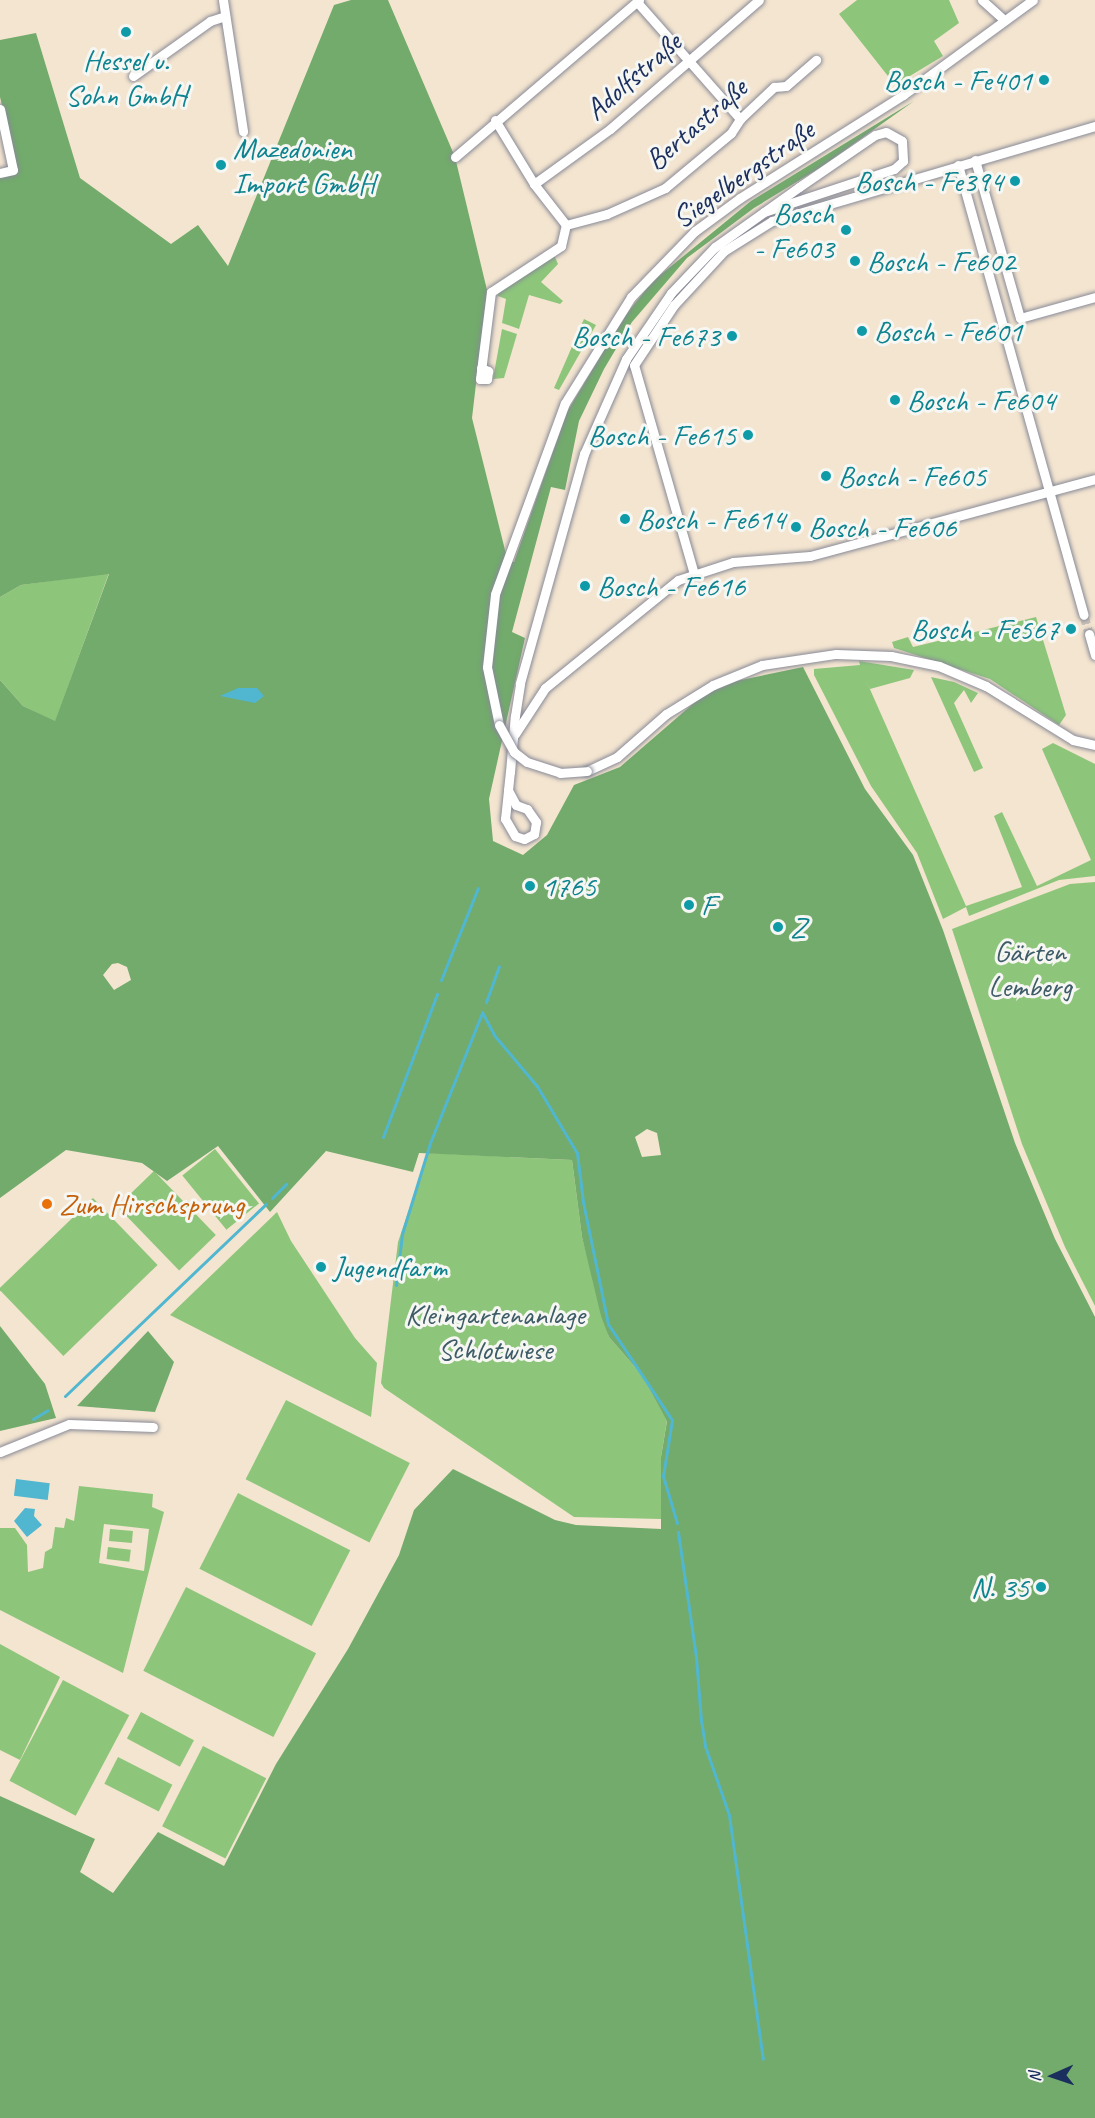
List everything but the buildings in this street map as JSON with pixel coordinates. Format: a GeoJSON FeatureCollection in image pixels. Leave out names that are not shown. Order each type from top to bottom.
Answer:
{"type":"FeatureCollection","features":[{"type":"Feature","properties":{"kind":"street"},"geometry":{"type":"LineString","coordinates":[[223,0],[243,131]]}},
{"type":"Feature","properties":{"kind":"street","name":"Adolfstraße"},"geometry":{"type":"LineString","coordinates":[[534,184],[610,129],[759,0]]}},
{"type":"Feature","properties":{"kind":"street"},"geometry":{"type":"LineString","coordinates":[[982,0],[1003,19]]}},
{"type":"Feature","properties":{"kind":"street","name":"Siegelbergstraße"},"geometry":{"type":"LineString","coordinates":[[1033,0],[1003,19],[903,95],[740,198],[695,231],[652,272],[615,319],[565,403],[495,594],[487,668],[499,725],[514,752],[527,762],[560,772],[587,771],[617,757],[666,714],[713,685],[762,665],[836,654],[891,656],[939,666],[986,686],[1073,740],[1095,746]]}},
{"type":"Feature","properties":{"kind":"street"},"geometry":{"type":"LineString","coordinates":[[455,157],[495,120],[638,1],[740,119]]}},
{"type":"Feature","properties":{"kind":"street"},"geometry":{"type":"LineString","coordinates":[[133,76],[210,21],[225,16]]}},
{"type":"Feature","properties":{"kind":"street","name":"Bertastraße"},"geometry":{"type":"LineString","coordinates":[[566,225],[607,214],[665,188],[731,134],[740,119],[774,87],[786,86],[816,60]]}},
{"type":"Feature","properties":{"kind":"street"},"geometry":{"type":"LineString","coordinates":[[0,109],[13,170],[0,173]]}},
{"type":"Feature","properties":{"kind":"street"},"geometry":{"type":"LineString","coordinates":[[481,368],[490,292],[561,246],[566,225],[534,184],[495,120]]}},
{"type":"Feature","properties":{"kind":"street"},"geometry":{"type":"LineString","coordinates":[[694,574],[634,365],[674,305],[724,251],[763,227],[823,203],[1095,126]]}},
{"type":"Feature","properties":{"kind":"street"},"geometry":{"type":"LineString","coordinates":[[508,790],[516,805],[527,809],[536,822],[534,834],[524,839],[515,836],[505,819],[513,737],[528,649],[584,454],[610,388],[645,329],[683,279],[715,247],[828,166],[875,135],[886,132],[902,141],[903,161],[894,169],[835,186],[764,212]]}},
{"type":"Feature","properties":{"kind":"street"},"geometry":{"type":"LineString","coordinates":[[975,160],[1020,318],[1095,297]]}},
{"type":"Feature","properties":{"kind":"street"},"geometry":{"type":"LineString","coordinates":[[958,165],[1084,615]]}},
{"type":"Feature","properties":{"kind":"street"},"geometry":{"type":"LineString","coordinates":[[828,166],[824,179],[835,186]]}},
{"type":"Feature","properties":{"kind":"street"},"geometry":{"type":"LineString","coordinates":[[513,737],[531,704],[545,688],[665,587],[694,574],[733,562],[810,556],[1095,479]]}},
{"type":"Feature","properties":{"kind":"street"},"geometry":{"type":"LineString","coordinates":[[1092,637],[1095,656]]}},
{"type":"Feature","properties":{"kind":"street"},"geometry":{"type":"LineString","coordinates":[[0,1452],[69,1424],[153,1427]]}},
{"type":"Feature","properties":{"kind":"green space"},"geometry":{"type":"Polygon","coordinates":[[[351,0],[388,0],[455,157],[487,290],[472,418],[508,562],[514,562],[567,412],[624,317],[653,281],[751,201],[914,101],[821,167],[754,208],[687,258],[632,322],[604,369],[579,421],[565,490],[551,487],[512,632],[525,638],[489,799],[493,841],[523,855],[547,835],[574,785],[620,767],[702,696],[736,681],[803,667],[865,789],[913,855],[943,930],[1015,1143],[1055,1239],[1095,1317],[1095,2118],[0,2118],[0,1796],[95,1839],[80,1872],[113,1893],[158,1832],[224,1866],[276,1764],[348,1649],[399,1555],[414,1510],[453,1469],[555,1520],[576,1525],[661,1529],[661,1457],[667,1421],[642,1375],[609,1337],[601,1316],[582,1237],[572,1160],[419,1153],[413,1172],[326,1151],[270,1212],[218,1146],[167,1181],[142,1163],[66,1150],[0,1198],[0,680],[23,706],[55,721],[109,574],[21,585],[0,597],[0,170],[17,169],[0,97],[0,40],[36,33],[80,178],[171,244],[198,225],[228,266],[334,5],[351,0]],[[118,963],[112,964],[103,975],[114,990],[131,980],[127,967],[118,963]],[[647,1129],[635,1137],[642,1157],[661,1155],[657,1133],[647,1129]]]}},
{"type":"Feature","properties":{"kind":"green space"},"geometry":{"type":"Polygon","coordinates":[[[857,0],[949,0],[959,23],[934,41],[943,56],[895,85],[839,14],[857,0]]]}},
{"type":"Feature","properties":{"kind":"green space"},"geometry":{"type":"Polygon","coordinates":[[[554,255],[558,264],[541,282],[563,301],[560,304],[529,295],[519,329],[502,323],[506,299],[498,296],[498,291],[554,255]]]}},
{"type":"Feature","properties":{"kind":"green space"},"geometry":{"type":"Polygon","coordinates":[[[584,319],[596,325],[559,390],[554,388],[584,319]]]}},
{"type":"Feature","properties":{"kind":"green space"},"geometry":{"type":"Polygon","coordinates":[[[502,329],[517,334],[504,378],[493,379],[502,329]]]}},
{"type":"Feature","properties":{"kind":"green space"},"geometry":{"type":"Polygon","coordinates":[[[109,573],[55,722],[23,706],[0,680],[0,597],[21,585],[109,573]]]}},
{"type":"Feature","properties":{"kind":"green space"},"geometry":{"type":"Polygon","coordinates":[[[1036,617],[1066,715],[1059,725],[990,679],[894,648],[892,642],[908,637],[913,647],[1036,617]]]}},
{"type":"Feature","properties":{"kind":"green space","name":"Gärten Lemberg"},"geometry":{"type":"Polygon","coordinates":[[[859,661],[914,670],[910,678],[870,689],[865,678],[966,906],[1022,887],[994,816],[1002,812],[1037,886],[1091,860],[1042,749],[1053,743],[1095,764],[1095,876],[1059,880],[969,916],[966,907],[943,919],[917,853],[871,786],[814,675],[814,669],[860,665],[859,661]]]}},
{"type":"Feature","properties":{"kind":"green space"},"geometry":{"type":"Polygon","coordinates":[[[931,677],[954,682],[978,693],[971,703],[964,690],[954,703],[983,768],[974,772],[931,677]]]}},
{"type":"Feature","properties":{"kind":"green space","name":"Gärten Lemberg"},"geometry":{"type":"Polygon","coordinates":[[[1095,882],[1095,1306],[1065,1247],[1022,1144],[952,929],[1070,884],[1095,882]]]}},
{"type":"Feature","properties":{"kind":"green space"},"geometry":{"type":"Polygon","coordinates":[[[215,1149],[259,1203],[226,1230],[182,1175],[215,1149]]]}},
{"type":"Feature","properties":{"kind":"green space","name":"Kleingartenanlage Schlotwiese"},"geometry":{"type":"Polygon","coordinates":[[[428,1153],[572,1160],[582,1237],[609,1337],[642,1375],[667,1420],[661,1457],[661,1519],[574,1517],[384,1388],[381,1383],[398,1242],[428,1153]]]}},
{"type":"Feature","properties":{"kind":"green space"},"geometry":{"type":"Polygon","coordinates":[[[154,1171],[216,1235],[179,1270],[117,1206],[154,1171]]]}},
{"type":"Feature","properties":{"kind":"green space"},"geometry":{"type":"Polygon","coordinates":[[[93,1198],[158,1265],[63,1356],[0,1288],[93,1198]]]}},
{"type":"Feature","properties":{"kind":"green space"},"geometry":{"type":"Polygon","coordinates":[[[277,1212],[291,1241],[355,1338],[377,1363],[371,1417],[170,1315],[277,1212]]]}},
{"type":"Feature","properties":{"kind":"green space"},"geometry":{"type":"Polygon","coordinates":[[[0,1326],[45,1384],[56,1418],[0,1431],[0,1326]]]}},
{"type":"Feature","properties":{"kind":"green space"},"geometry":{"type":"Polygon","coordinates":[[[148,1331],[174,1362],[155,1412],[77,1406],[148,1331]]]}},
{"type":"Feature","properties":{"kind":"green space"},"geometry":{"type":"Polygon","coordinates":[[[286,1400],[410,1463],[369,1542],[246,1479],[286,1400]]]}},
{"type":"Feature","properties":{"kind":"green space"},"geometry":{"type":"Polygon","coordinates":[[[79,1486],[153,1494],[152,1507],[164,1512],[123,1673],[0,1610],[0,1528],[15,1528],[27,1545],[28,1572],[43,1568],[45,1552],[52,1548],[55,1527],[64,1528],[66,1518],[74,1521],[79,1486]],[[104,1524],[99,1563],[144,1571],[149,1529],[104,1524]]]}},
{"type":"Feature","properties":{"kind":"green space"},"geometry":{"type":"Polygon","coordinates":[[[238,1493],[350,1550],[312,1626],[199,1569],[238,1493]]]}},
{"type":"Feature","properties":{"kind":"green space"},"geometry":{"type":"Polygon","coordinates":[[[110,1529],[133,1531],[132,1543],[109,1541],[110,1529]]]}},
{"type":"Feature","properties":{"kind":"green space"},"geometry":{"type":"Polygon","coordinates":[[[108,1547],[131,1550],[129,1562],[107,1559],[108,1547]]]}},
{"type":"Feature","properties":{"kind":"green space"},"geometry":{"type":"Polygon","coordinates":[[[186,1587],[316,1653],[273,1737],[143,1671],[186,1587]]]}},
{"type":"Feature","properties":{"kind":"green space"},"geometry":{"type":"Polygon","coordinates":[[[0,1644],[60,1677],[20,1760],[0,1750],[0,1644]]]}},
{"type":"Feature","properties":{"kind":"green space"},"geometry":{"type":"Polygon","coordinates":[[[63,1680],[129,1715],[76,1816],[9,1781],[63,1680]]]}},
{"type":"Feature","properties":{"kind":"green space"},"geometry":{"type":"Polygon","coordinates":[[[141,1712],[194,1740],[180,1767],[127,1738],[141,1712]]]}},
{"type":"Feature","properties":{"kind":"green space"},"geometry":{"type":"Polygon","coordinates":[[[203,1746],[266,1778],[225,1858],[162,1826],[203,1746]]]}},
{"type":"Feature","properties":{"kind":"green space"},"geometry":{"type":"Polygon","coordinates":[[[118,1757],[172,1785],[159,1811],[104,1784],[118,1757]]]}},
{"type":"Feature","properties":{"kind":"water"},"geometry":{"type":"Polygon","coordinates":[[[238,688],[257,688],[264,696],[255,703],[220,696],[238,688]]]}},
{"type":"Feature","properties":{"kind":"water"},"geometry":{"type":"Polygon","coordinates":[[[16,1479],[50,1483],[48,1500],[14,1496],[16,1479]]]}},
{"type":"Feature","properties":{"kind":"water"},"geometry":{"type":"Polygon","coordinates":[[[25,1508],[35,1509],[34,1516],[42,1525],[27,1537],[14,1521],[25,1508]]]}},
{"type":"Feature","properties":{"kind":"waterway"},"geometry":{"type":"LineString","coordinates":[[441,980],[478,888]]}},
{"type":"Feature","properties":{"kind":"waterway"},"geometry":{"type":"LineString","coordinates":[[486,1002],[499,966]]}},
{"type":"Feature","properties":{"kind":"waterway"},"geometry":{"type":"LineString","coordinates":[[383,1137],[437,994]]}},
{"type":"Feature","properties":{"kind":"waterway"},"geometry":{"type":"LineString","coordinates":[[482,1012],[494,1035],[537,1086],[577,1153],[583,1202],[608,1324],[672,1420],[663,1476],[677,1523]]}},
{"type":"Feature","properties":{"kind":"waterway"},"geometry":{"type":"LineString","coordinates":[[396,1285],[402,1234],[430,1143],[482,1013]]}},
{"type":"Feature","properties":{"kind":"waterway"},"geometry":{"type":"LineString","coordinates":[[272,1198],[286,1184]]}},
{"type":"Feature","properties":{"kind":"waterway"},"geometry":{"type":"LineString","coordinates":[[65,1396],[266,1204]]}},
{"type":"Feature","properties":{"kind":"waterway"},"geometry":{"type":"LineString","coordinates":[[33,1419],[48,1410]]}},
{"type":"Feature","properties":{"kind":"waterway"},"geometry":{"type":"LineString","coordinates":[[678,1532],[696,1657],[705,1746],[729,1815],[763,2059]]}},
{"type":"Feature","properties":{"kind":"tunnel"},"geometry":{"type":"LineString","coordinates":[[1084,615],[1089,634]]}},
{"type":"Feature","properties":{"kind":"place","name":"Hessel u. Sohn GmbH"},"geometry":{"type":"Point","coordinates":[126,32]}},
{"type":"Feature","properties":{"kind":"place","name":"Bosch - Fe401"},"geometry":{"type":"Point","coordinates":[1044,80]}},
{"type":"Feature","properties":{"kind":"place","name":"Mazedonien Import GmbH"},"geometry":{"type":"Point","coordinates":[221,165]}},
{"type":"Feature","properties":{"kind":"place","name":"Bosch - Fe394"},"geometry":{"type":"Point","coordinates":[1015,181]}},
{"type":"Feature","properties":{"kind":"place","name":"Bosch - Fe603"},"geometry":{"type":"Point","coordinates":[846,230]}},
{"type":"Feature","properties":{"kind":"place","name":"Bosch - Fe602"},"geometry":{"type":"Point","coordinates":[855,261]}},
{"type":"Feature","properties":{"kind":"place","name":"Bosch - Fe601"},"geometry":{"type":"Point","coordinates":[862,331]}},
{"type":"Feature","properties":{"kind":"place","name":"Bosch - Fe673"},"geometry":{"type":"Point","coordinates":[732,336]}},
{"type":"Feature","properties":{"kind":"place","name":"Bosch - Fe604"},"geometry":{"type":"Point","coordinates":[895,400]}},
{"type":"Feature","properties":{"kind":"place","name":"Bosch - Fe615"},"geometry":{"type":"Point","coordinates":[748,435]}},
{"type":"Feature","properties":{"kind":"place","name":"Bosch - Fe605"},"geometry":{"type":"Point","coordinates":[826,476]}},
{"type":"Feature","properties":{"kind":"place","name":"Bosch - Fe614"},"geometry":{"type":"Point","coordinates":[625,519]}},
{"type":"Feature","properties":{"kind":"place","name":"Bosch - Fe606"},"geometry":{"type":"Point","coordinates":[796,527]}},
{"type":"Feature","properties":{"kind":"place","name":"Bosch - Fe616"},"geometry":{"type":"Point","coordinates":[585,586]}},
{"type":"Feature","properties":{"kind":"place","name":"Bosch - Fe567"},"geometry":{"type":"Point","coordinates":[1071,629]}},
{"type":"Feature","properties":{"kind":"place","name":"1765"},"geometry":{"type":"Point","coordinates":[530,886]}},
{"type":"Feature","properties":{"kind":"place","name":"F"},"geometry":{"type":"Point","coordinates":[689,905]}},
{"type":"Feature","properties":{"kind":"place","name":"Z"},"geometry":{"type":"Point","coordinates":[778,927]}},
{"type":"Feature","properties":{"kind":"place","name":"Zum Hirschsprung"},"geometry":{"type":"Point","coordinates":[47,1204]}},
{"type":"Feature","properties":{"kind":"place","name":"Jugendfarm"},"geometry":{"type":"Point","coordinates":[321,1267]}},
{"type":"Feature","properties":{"kind":"place","name":"N. 35"},"geometry":{"type":"Point","coordinates":[1041,1587]}}]}
